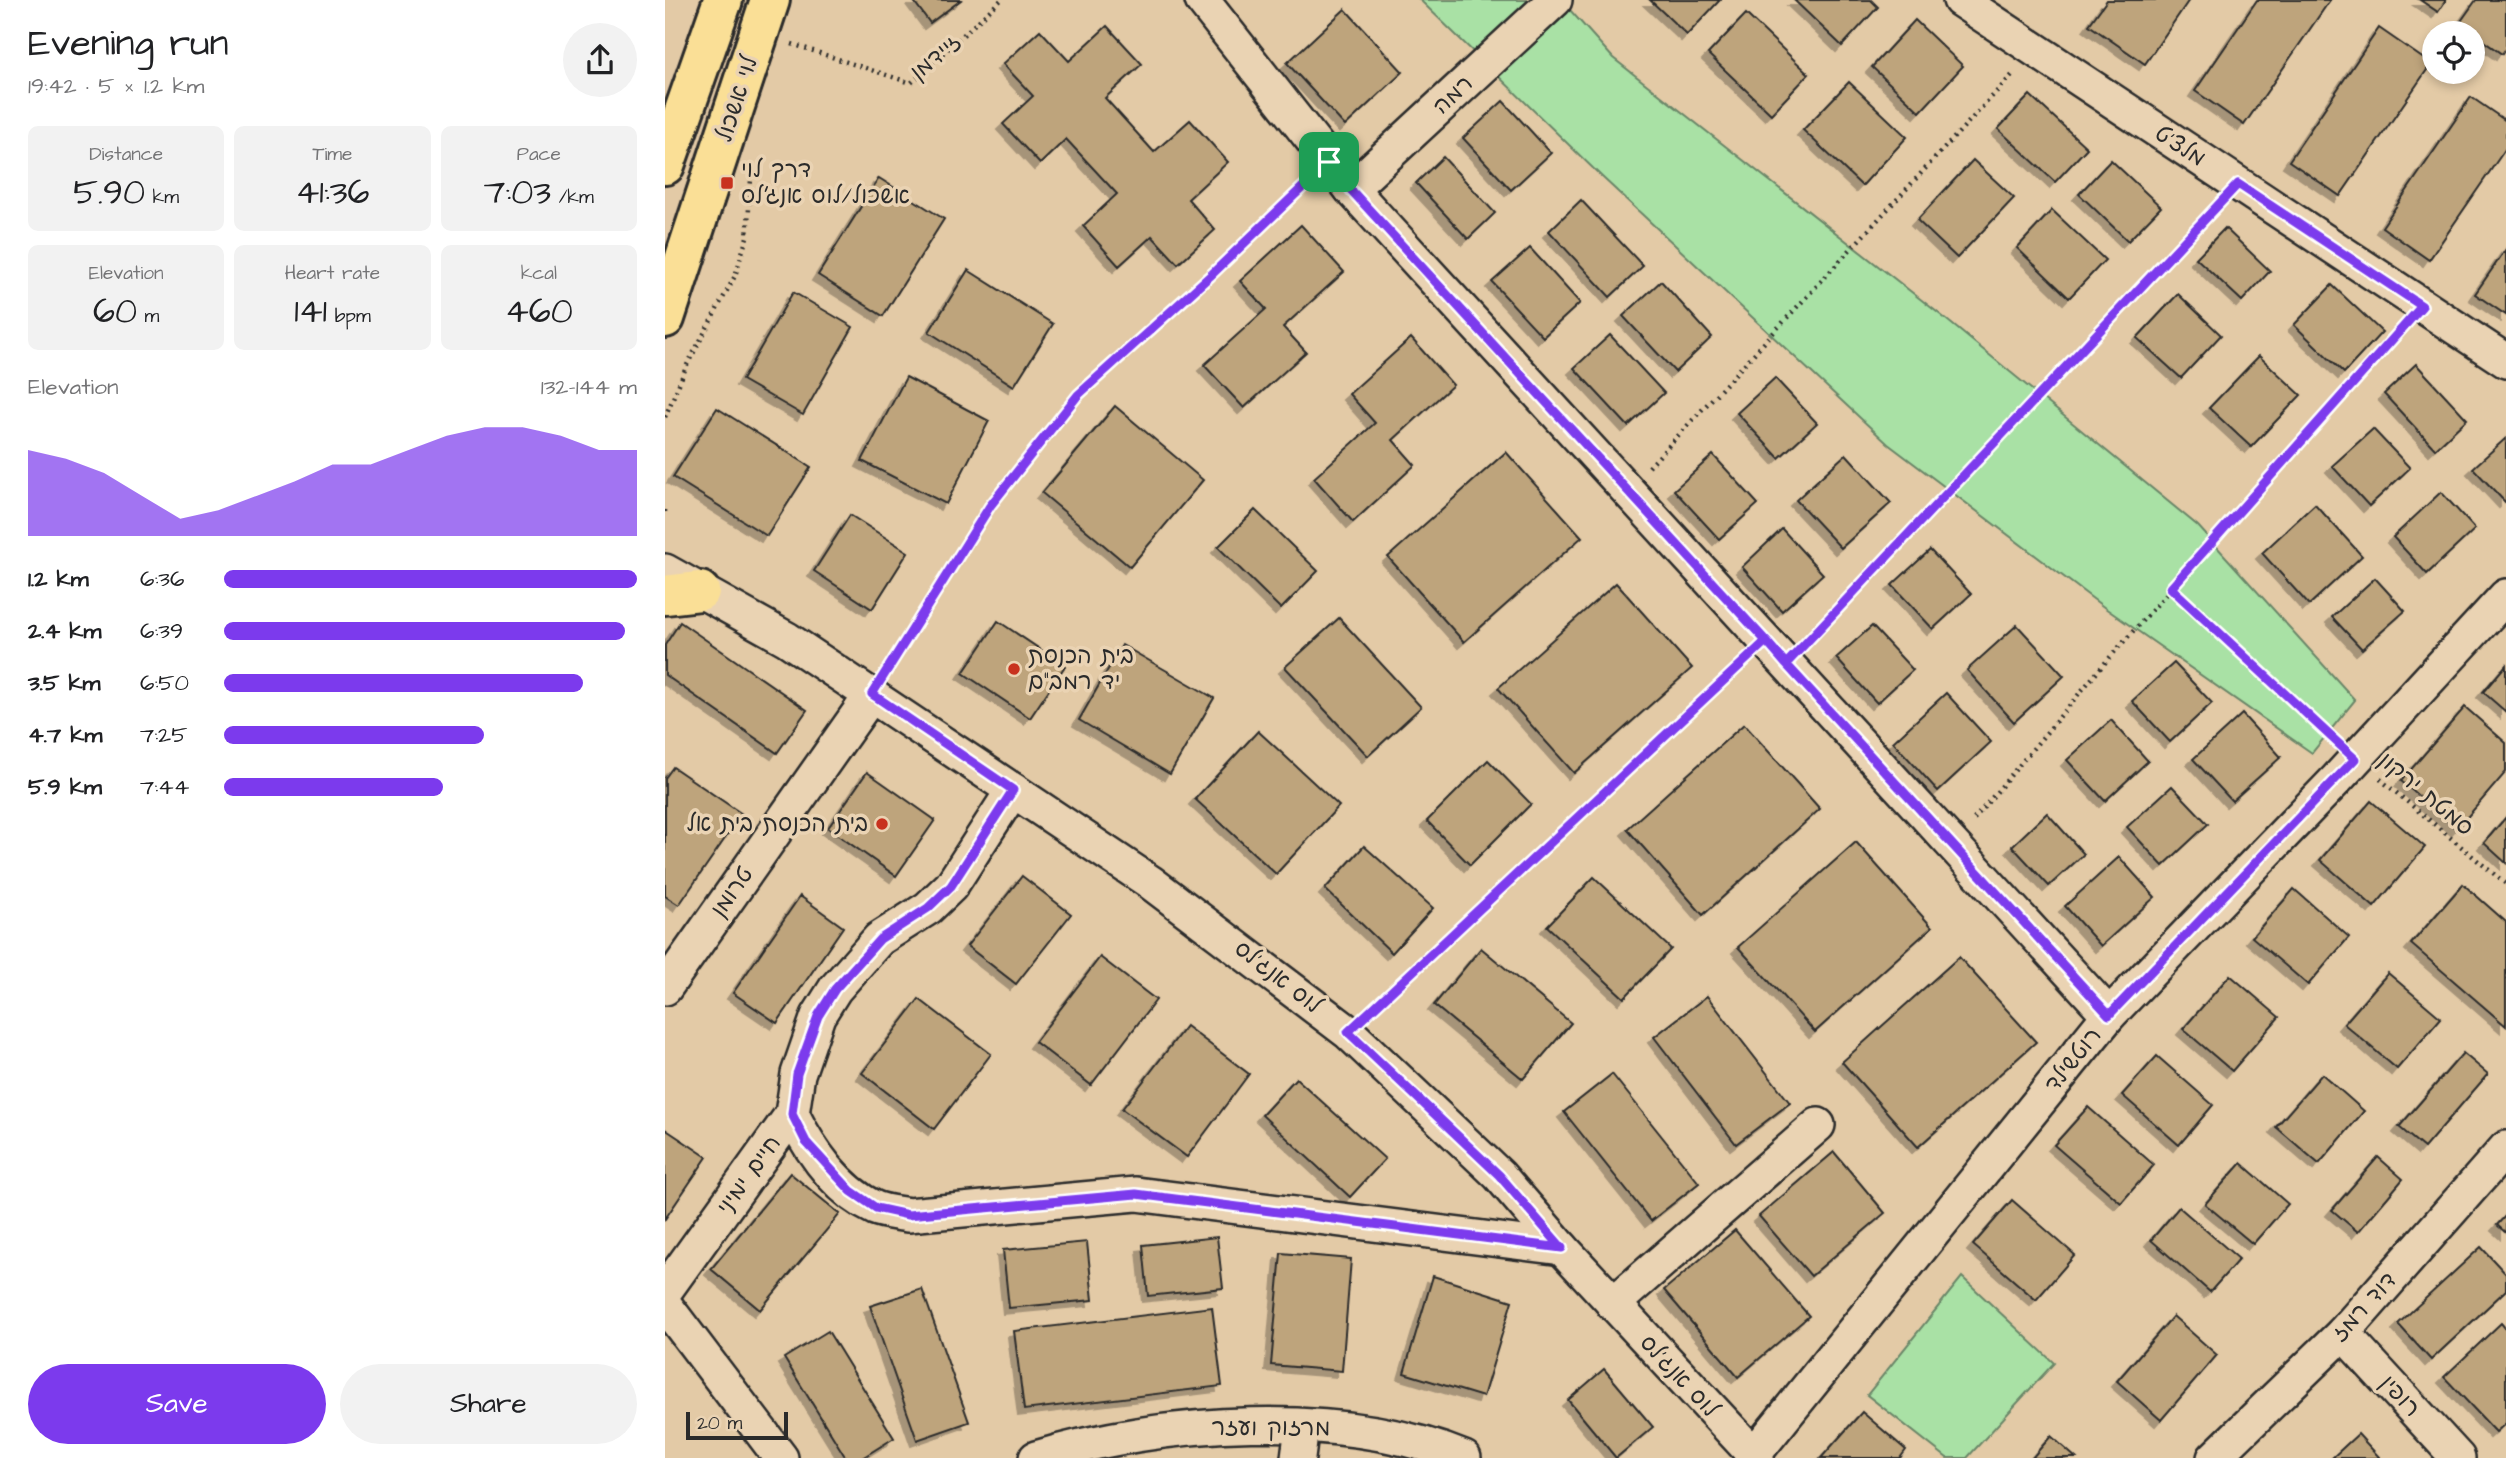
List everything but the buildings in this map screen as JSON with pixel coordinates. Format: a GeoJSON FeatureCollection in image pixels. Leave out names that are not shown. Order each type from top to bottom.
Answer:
{"type":"FeatureCollection","features":[{"type":"Feature","properties":{"kind":"main road","name":"לוי אשכול"},"geometry":{"type":"LineString","coordinates":[[665,165],[673,129],[723,0]]}},
{"type":"Feature","properties":{"kind":"main road","name":"לוי אשכול"},"geometry":{"type":"LineString","coordinates":[[665,318],[770,0]]}},
{"type":"Feature","properties":{"kind":"street"},"geometry":{"type":"LineString","coordinates":[[1202,0],[1351,190],[2109,1015]]}},
{"type":"Feature","properties":{"kind":"street","name":"רמה"},"geometry":{"type":"LineString","coordinates":[[1351,190],[1555,0]]}},
{"type":"Feature","properties":{"kind":"street","name":"מלצ'ט"},"geometry":{"type":"LineString","coordinates":[[1960,0],[2506,361]]}},
{"type":"Feature","properties":{"kind":"street","name":"לוס אנג'לס"},"geometry":{"type":"LineString","coordinates":[[665,545],[710,575],[787,639],[1150,882],[1348,1032],[1499,1175],[1562,1248],[1754,1457]]}},
{"type":"Feature","properties":{"kind":"street","name":"לוס אנג'לס"},"geometry":{"type":"LineString","coordinates":[[665,571],[683,593],[787,639]]}},
{"type":"Feature","properties":{"kind":"street","name":"רוטשילד"},"geometry":{"type":"LineString","coordinates":[[1754,1457],[2109,1015],[2355,759],[2506,596]]}},
{"type":"Feature","properties":{"kind":"street","name":"טרומן"},"geometry":{"type":"LineString","coordinates":[[665,988],[872,694]]}},
{"type":"Feature","properties":{"kind":"street","name":"חיים ימיני"},"geometry":{"type":"LineString","coordinates":[[665,1291],[792,1114],[797,1074],[818,1016],[835,989],[880,939],[928,908],[951,886],[1013,790]]}},
{"type":"Feature","properties":{"kind":"street"},"geometry":{"type":"LineString","coordinates":[[792,1114],[806,1142],[851,1191],[876,1208],[908,1215],[1136,1194],[1562,1248]]}},
{"type":"Feature","properties":{"kind":"street"},"geometry":{"type":"LineString","coordinates":[[1613,1304],[1818,1125]]}},
{"type":"Feature","properties":{"kind":"street","name":"דוד רמז"},"geometry":{"type":"LineString","coordinates":[[2214,1458],[2343,1333],[2506,1148]]}},
{"type":"Feature","properties":{"kind":"street"},"geometry":{"type":"LineString","coordinates":[[665,1305],[781,1458]]}},
{"type":"Feature","properties":{"kind":"street","name":"רופין"},"geometry":{"type":"LineString","coordinates":[[2343,1333],[2458,1458]]}},
{"type":"Feature","properties":{"kind":"street","name":"מרזוק ועזר"},"geometry":{"type":"LineString","coordinates":[[1036,1458],[1134,1434],[1300,1442],[1358,1429],[1442,1449],[1464,1458]]}},
{"type":"Feature","properties":{"kind":"path","name":"זיידמן"},"geometry":{"type":"LineString","coordinates":[[781,40],[911,83],[1001,0]]}},
{"type":"Feature","properties":{"kind":"path"},"geometry":{"type":"LineString","coordinates":[[1627,490],[2035,50]]}},
{"type":"Feature","properties":{"kind":"path"},"geometry":{"type":"LineString","coordinates":[[872,694],[990,506],[1078,395],[1210,276],[1329,162]]}},
{"type":"Feature","properties":{"kind":"path"},"geometry":{"type":"LineString","coordinates":[[665,417],[687,365],[734,276],[747,237],[752,168]]}},
{"type":"Feature","properties":{"kind":"path"},"geometry":{"type":"LineString","coordinates":[[1348,1032],[1776,652],[2238,184]]}},
{"type":"Feature","properties":{"kind":"path"},"geometry":{"type":"LineString","coordinates":[[1953,845],[2104,664],[2422,306]]}},
{"type":"Feature","properties":{"kind":"path"},"geometry":{"type":"LineString","coordinates":[[665,510],[665,515]]}},
{"type":"Feature","properties":{"kind":"path","name":"סמטת ירקון"},"geometry":{"type":"LineString","coordinates":[[2171,588],[2355,759],[2506,884]]}},
{"type":"Feature","properties":{"kind":"green space"},"geometry":{"type":"Polygon","coordinates":[[[1420,0],[1561,0],[1613,58],[1942,316],[2198,526],[2355,700],[2312,753],[2105,608],[1888,444],[1602,177],[1420,0]]]}},
{"type":"Feature","properties":{"kind":"green space"},"geometry":{"type":"Polygon","coordinates":[[[1962,1277],[2054,1363],[1967,1458],[1947,1458],[1867,1395],[1962,1277]]]}},
{"type":"Feature","properties":{"kind":"place","name":"דרך לוי אשכול/לוס אנג׳לס"},"geometry":{"type":"Point","coordinates":[727,183]}},
{"type":"Feature","properties":{"kind":"place","name":"בית הכנסת יד רמב\"ם"},"geometry":{"type":"Point","coordinates":[1014,669]}},
{"type":"Feature","properties":{"kind":"place","name":"בית הכנסת בית אל"},"geometry":{"type":"Point","coordinates":[882,824]}},
{"type":"Feature","properties":{"kind":"route"},"geometry":{"type":"LineString","coordinates":[[1329,162],[1210,276],[1078,395],[990,506],[872,694],[1013,790],[978,849],[951,886],[928,908],[880,939],[835,989],[818,1016],[797,1074],[792,1114],[806,1142],[830,1172],[876,1208],[908,1215],[1136,1194],[1562,1248],[1499,1175],[1348,1032],[1766,641],[1786,664],[2109,1015],[2355,759],[2171,588],[2422,306],[2238,184],[1786,664],[1766,641],[1351,190],[1329,162]]}}]}
